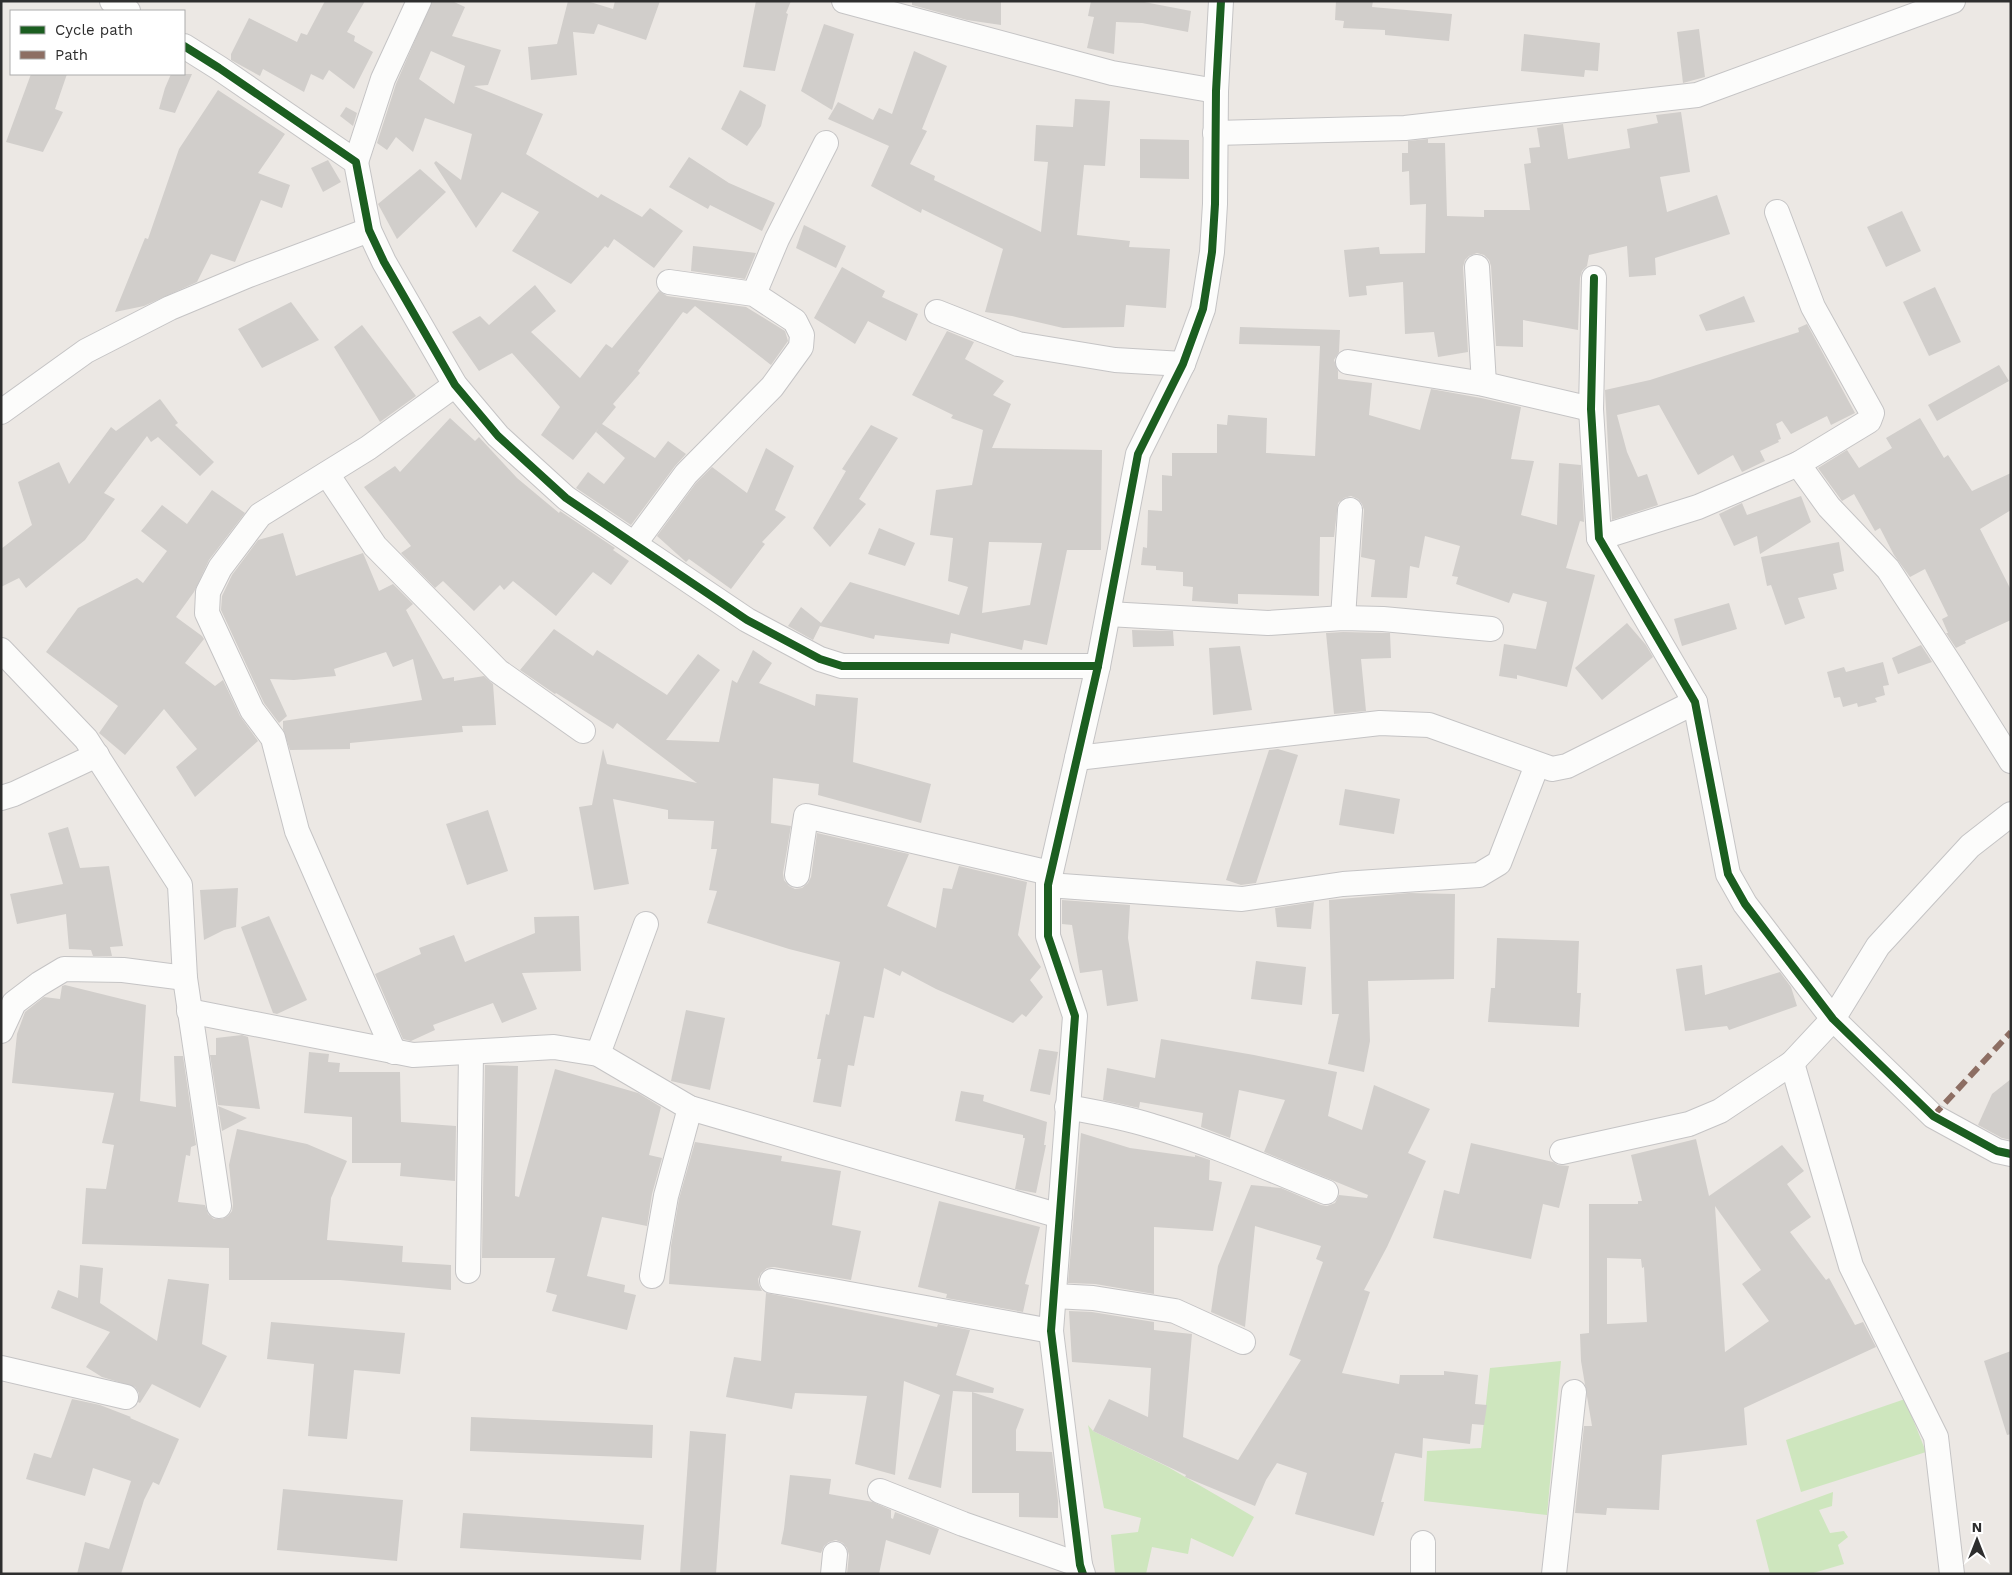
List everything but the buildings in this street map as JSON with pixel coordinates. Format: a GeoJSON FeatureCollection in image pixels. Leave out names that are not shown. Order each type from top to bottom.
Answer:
{"type":"FeatureCollection","features":[{"type":"Feature","properties":{"kind":"street"},"geometry":{"type":"LineString","coordinates":[[112,1],[126,10]]}},
{"type":"Feature","properties":{"kind":"street"},"geometry":{"type":"LineString","coordinates":[[419,1],[383,80],[356,162],[369,230],[384,262],[455,385],[498,436],[566,498],[747,620],[820,660],[842,666],[1098,666]]}},
{"type":"Feature","properties":{"kind":"street"},"geometry":{"type":"LineString","coordinates":[[844,1],[1112,73],[1216,91]]}},
{"type":"Feature","properties":{"kind":"street"},"geometry":{"type":"LineString","coordinates":[[880,1491],[1081,1569],[1051,1331],[1075,1016],[1048,936],[1049,879],[1098,666],[1138,454],[1183,364],[1203,309],[1212,252],[1216,91],[1221,1]]}},
{"type":"Feature","properties":{"kind":"street"},"geometry":{"type":"LineString","coordinates":[[1215,133],[1405,128],[1697,95],[1953,1]]}},
{"type":"Feature","properties":{"kind":"street"},"geometry":{"type":"LineString","coordinates":[[185,47],[356,162]]}},
{"type":"Feature","properties":{"kind":"street"},"geometry":{"type":"LineString","coordinates":[[754,294],[777,239],[826,143]]}},
{"type":"Feature","properties":{"kind":"street"},"geometry":{"type":"LineString","coordinates":[[1599,538],[1698,507],[1798,464],[1869,421],[1872,413],[1813,307],[1777,212]]}},
{"type":"Feature","properties":{"kind":"street"},"geometry":{"type":"LineString","coordinates":[[1,412],[86,350],[170,308],[249,275],[369,230]]}},
{"type":"Feature","properties":{"kind":"street"},"geometry":{"type":"LineString","coordinates":[[1477,267],[1484,384]]}},
{"type":"Feature","properties":{"kind":"street"},"geometry":{"type":"LineString","coordinates":[[1594,278],[1590,409],[1599,538],[1695,702],[1728,874],[1746,904],[1833,1019],[1933,1116],[1997,1151],[2011,1154]]}},
{"type":"Feature","properties":{"kind":"street"},"geometry":{"type":"LineString","coordinates":[[634,543],[686,474],[772,387],[801,347],[802,335],[795,321],[754,294],[669,282]]}},
{"type":"Feature","properties":{"kind":"street"},"geometry":{"type":"LineString","coordinates":[[937,312],[1018,344],[1114,360],[1183,364]]}},
{"type":"Feature","properties":{"kind":"street"},"geometry":{"type":"LineString","coordinates":[[1348,362],[1484,384],[1590,409]]}},
{"type":"Feature","properties":{"kind":"street"},"geometry":{"type":"LineString","coordinates":[[394,1052],[297,831],[272,738],[252,710],[207,613],[208,592],[220,568],[260,516],[368,448],[455,385]]}},
{"type":"Feature","properties":{"kind":"street"},"geometry":{"type":"LineString","coordinates":[[1798,464],[1830,507],[1888,569],[2011,761]]}},
{"type":"Feature","properties":{"kind":"street"},"geometry":{"type":"LineString","coordinates":[[327,474],[375,546],[491,664],[498,671],[583,731]]}},
{"type":"Feature","properties":{"kind":"street"},"geometry":{"type":"LineString","coordinates":[[1343,618],[1350,510]]}},
{"type":"Feature","properties":{"kind":"street"},"geometry":{"type":"LineString","coordinates":[[1108,614],[1268,623],[1343,618],[1383,619],[1491,630]]}},
{"type":"Feature","properties":{"kind":"street"},"geometry":{"type":"LineString","coordinates":[[4,657],[86,739],[180,885],[185,978],[189,1011],[219,1206]]}},
{"type":"Feature","properties":{"kind":"street"},"geometry":{"type":"LineString","coordinates":[[1076,758],[1380,723],[1429,726],[1552,769],[1567,766],[1695,702]]}},
{"type":"Feature","properties":{"kind":"street"},"geometry":{"type":"LineString","coordinates":[[1,798],[14,794],[97,755]]}},
{"type":"Feature","properties":{"kind":"street"},"geometry":{"type":"LineString","coordinates":[[797,874],[806,816],[1049,879],[1242,899],[1343,884],[1479,874],[1499,863],[1537,765]]}},
{"type":"Feature","properties":{"kind":"street"},"geometry":{"type":"LineString","coordinates":[[1562,1152],[1689,1124],[1720,1111],[1792,1063],[1833,1019],[1878,946],[1970,846],[2011,814]]}},
{"type":"Feature","properties":{"kind":"street"},"geometry":{"type":"LineString","coordinates":[[598,1054],[646,924]]}},
{"type":"Feature","properties":{"kind":"street"},"geometry":{"type":"LineString","coordinates":[[1,1031],[14,1003],[64,969],[123,970],[185,978]]}},
{"type":"Feature","properties":{"kind":"street"},"geometry":{"type":"LineString","coordinates":[[189,1011],[413,1055],[554,1047],[598,1054],[690,1108],[1060,1216]]}},
{"type":"Feature","properties":{"kind":"street"},"geometry":{"type":"LineString","coordinates":[[468,1271],[471,1053]]}},
{"type":"Feature","properties":{"kind":"street"},"geometry":{"type":"LineString","coordinates":[[1792,1063],[1851,1266],[1936,1437],[1952,1574]]}},
{"type":"Feature","properties":{"kind":"street"},"geometry":{"type":"LineString","coordinates":[[1067,1107],[1101,1113],[1152,1126],[1326,1192]]}},
{"type":"Feature","properties":{"kind":"street"},"geometry":{"type":"LineString","coordinates":[[652,1276],[666,1196],[690,1108]]}},
{"type":"Feature","properties":{"kind":"street"},"geometry":{"type":"LineString","coordinates":[[772,1281],[1051,1331]]}},
{"type":"Feature","properties":{"kind":"street"},"geometry":{"type":"LineString","coordinates":[[1054,1296],[1093,1298],[1175,1311],[1243,1342]]}},
{"type":"Feature","properties":{"kind":"street"},"geometry":{"type":"LineString","coordinates":[[1,1368],[126,1397]]}},
{"type":"Feature","properties":{"kind":"street"},"geometry":{"type":"LineString","coordinates":[[1554,1574],[1574,1392]]}},
{"type":"Feature","properties":{"kind":"street"},"geometry":{"type":"LineString","coordinates":[[1423,1543],[1423,1574]]}},
{"type":"Feature","properties":{"kind":"green space"},"geometry":{"type":"Polygon","coordinates":[[[1561,1361],[1547,1515],[1424,1501],[1427,1451],[1481,1448],[1490,1368],[1561,1361]]]}},
{"type":"Feature","properties":{"kind":"green space"},"geometry":{"type":"Polygon","coordinates":[[[1905,1399],[1926,1452],[1801,1492],[1786,1440],[1905,1399]]]}},
{"type":"Feature","properties":{"kind":"green space"},"geometry":{"type":"Polygon","coordinates":[[[1088,1425],[1093,1431],[1168,1467],[1254,1517],[1233,1557],[1191,1538],[1188,1554],[1152,1547],[1146,1574],[1115,1574],[1111,1535],[1138,1532],[1141,1518],[1104,1508],[1088,1425]]]}},
{"type":"Feature","properties":{"kind":"green space"},"geometry":{"type":"Polygon","coordinates":[[[1833,1492],[1832,1506],[1819,1510],[1830,1533],[1844,1531],[1848,1537],[1838,1545],[1844,1564],[1810,1574],[1770,1574],[1756,1520],[1833,1492]]]}},
{"type":"Feature","properties":{"kind":"marked path"},"geometry":{"type":"LineString","coordinates":[[1933,1116],[2011,1032]]}},
{"type":"Feature","properties":{"kind":"cycle path"},"geometry":{"type":"LineString","coordinates":[[1083,1574],[1080,1565],[1051,1331],[1075,1016],[1048,936],[1048,885],[1098,666],[1138,454],[1183,364],[1203,309],[1212,252],[1215,204],[1216,91],[1221,1]]}},
{"type":"Feature","properties":{"kind":"cycle path"},"geometry":{"type":"LineString","coordinates":[[185,47],[356,162],[369,230],[384,262],[455,385],[498,436],[566,498],[747,620],[820,659],[842,666],[1098,666]]}},
{"type":"Feature","properties":{"kind":"cycle path"},"geometry":{"type":"LineString","coordinates":[[1594,278],[1591,409],[1599,538],[1695,702],[1728,874],[1745,904],[1833,1019],[1933,1116],[1997,1151],[2011,1154]]}}]}
